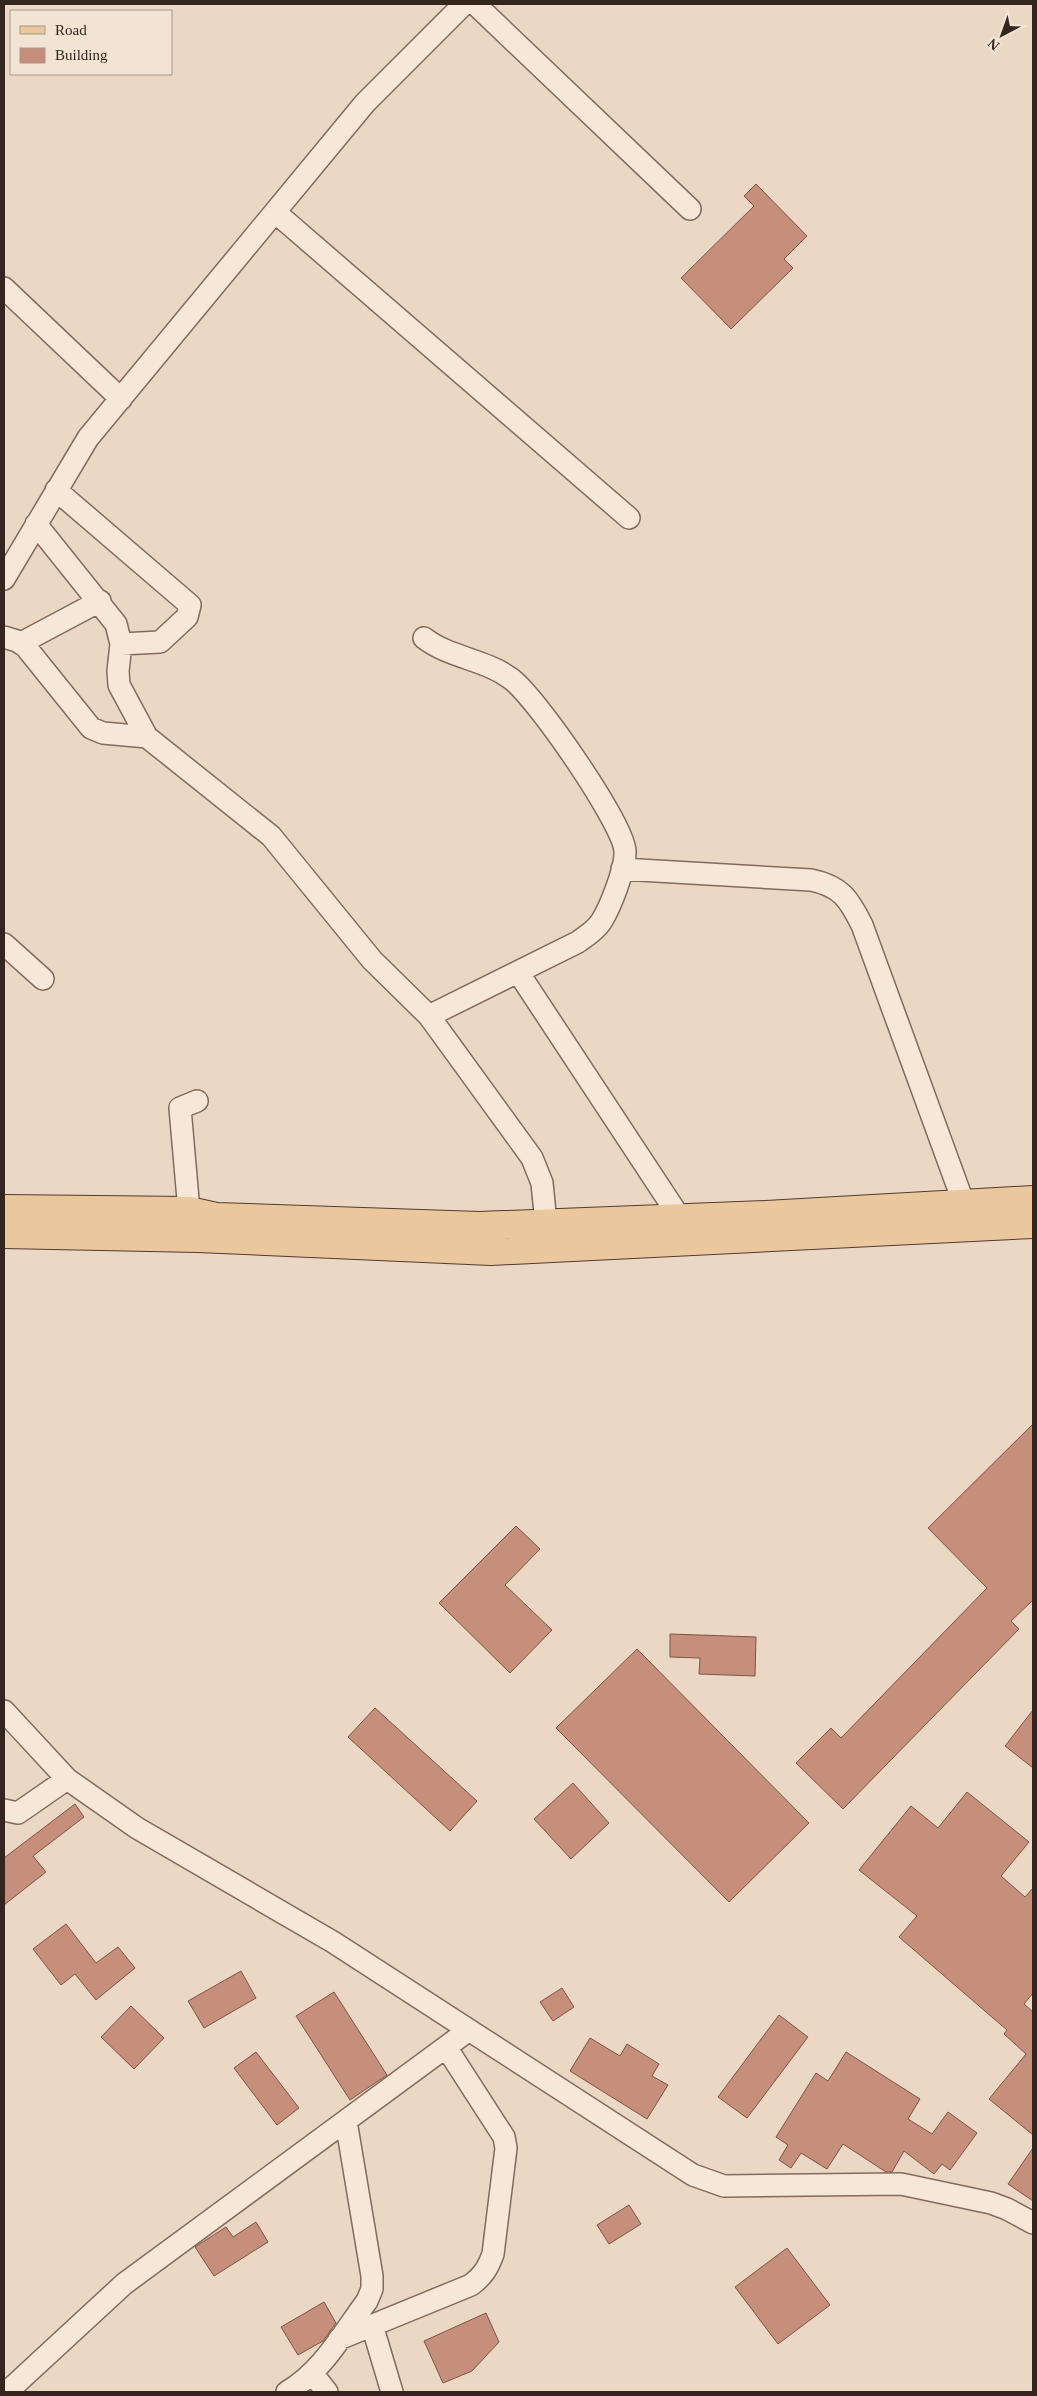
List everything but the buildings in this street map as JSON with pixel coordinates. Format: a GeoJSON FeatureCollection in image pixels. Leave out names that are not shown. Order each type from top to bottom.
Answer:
{"type":"FeatureCollection","features":[{"type":"Feature","properties":{"kind":"main road"},"geometry":{"type":"LineString","coordinates":[[4,1209],[189,1211],[216,1217],[459,1226],[680,1218],[1033,1200]]}},
{"type":"Feature","properties":{"kind":"main road"},"geometry":{"type":"LineString","coordinates":[[4,1234],[198,1238],[491,1251],[1033,1224]]}},
{"type":"Feature","properties":{"kind":"street"},"geometry":{"type":"LineString","coordinates":[[4,580],[88,438],[365,103],[464,4]]}},
{"type":"Feature","properties":{"kind":"street"},"geometry":{"type":"LineString","coordinates":[[476,4],[690,209]]}},
{"type":"Feature","properties":{"kind":"street"},"geometry":{"type":"LineString","coordinates":[[275,212],[629,518]]}},
{"type":"Feature","properties":{"kind":"street"},"geometry":{"type":"LineString","coordinates":[[4,288],[120,399]]}},
{"type":"Feature","properties":{"kind":"street"},"geometry":{"type":"LineString","coordinates":[[56,490],[190,605],[187,617],[160,642],[121,644]]}},
{"type":"Feature","properties":{"kind":"street"},"geometry":{"type":"LineString","coordinates":[[36,524],[100,601],[116,624],[121,644],[118,671],[120,685],[147,737],[271,836],[372,960],[429,1016],[532,1158],[542,1183],[546,1223]]}},
{"type":"Feature","properties":{"kind":"street"},"geometry":{"type":"LineString","coordinates":[[100,601],[13,640],[91,728],[103,733],[147,737]]}},
{"type":"Feature","properties":{"kind":"street"},"geometry":{"type":"LineString","coordinates":[[424,638],[446,652],[501,672],[522,688],[558,731],[615,824],[625,849],[622,869],[600,923],[578,942],[429,1016]]}},
{"type":"Feature","properties":{"kind":"street"},"geometry":{"type":"LineString","coordinates":[[622,869],[811,880],[824,883],[840,891],[852,905],[862,925],[964,1204]]}},
{"type":"Feature","properties":{"kind":"street"},"geometry":{"type":"LineString","coordinates":[[4,944],[43,979]]}},
{"type":"Feature","properties":{"kind":"street"},"geometry":{"type":"LineString","coordinates":[[518,972],[680,1218]]}},
{"type":"Feature","properties":{"kind":"street"},"geometry":{"type":"LineString","coordinates":[[189,1211],[180,1108],[197,1101]]}},
{"type":"Feature","properties":{"kind":"street"},"geometry":{"type":"LineString","coordinates":[[4,1712],[67,1778],[137,1828],[333,1942],[694,2175],[708,2182],[724,2186],[901,2184],[991,2203],[1007,2208],[1033,2223]]}},
{"type":"Feature","properties":{"kind":"street"},"geometry":{"type":"LineString","coordinates":[[9,1817],[67,1778]]}},
{"type":"Feature","properties":{"kind":"street"},"geometry":{"type":"LineString","coordinates":[[8,2392],[124,2284],[470,2030]]}},
{"type":"Feature","properties":{"kind":"street"},"geometry":{"type":"LineString","coordinates":[[339,2339],[471,2285],[489,2267],[493,2254],[506,2148],[504,2137],[446,2047]]}},
{"type":"Feature","properties":{"kind":"street"},"geometry":{"type":"LineString","coordinates":[[287,2392],[312,2373],[367,2300],[372,2289],[372,2276],[346,2121]]}},
{"type":"Feature","properties":{"kind":"street"},"geometry":{"type":"LineString","coordinates":[[372,2325],[392,2392]]}},
{"type":"Feature","properties":{"kind":"street"},"geometry":{"type":"LineString","coordinates":[[312,2373],[327,2392]]}}]}
